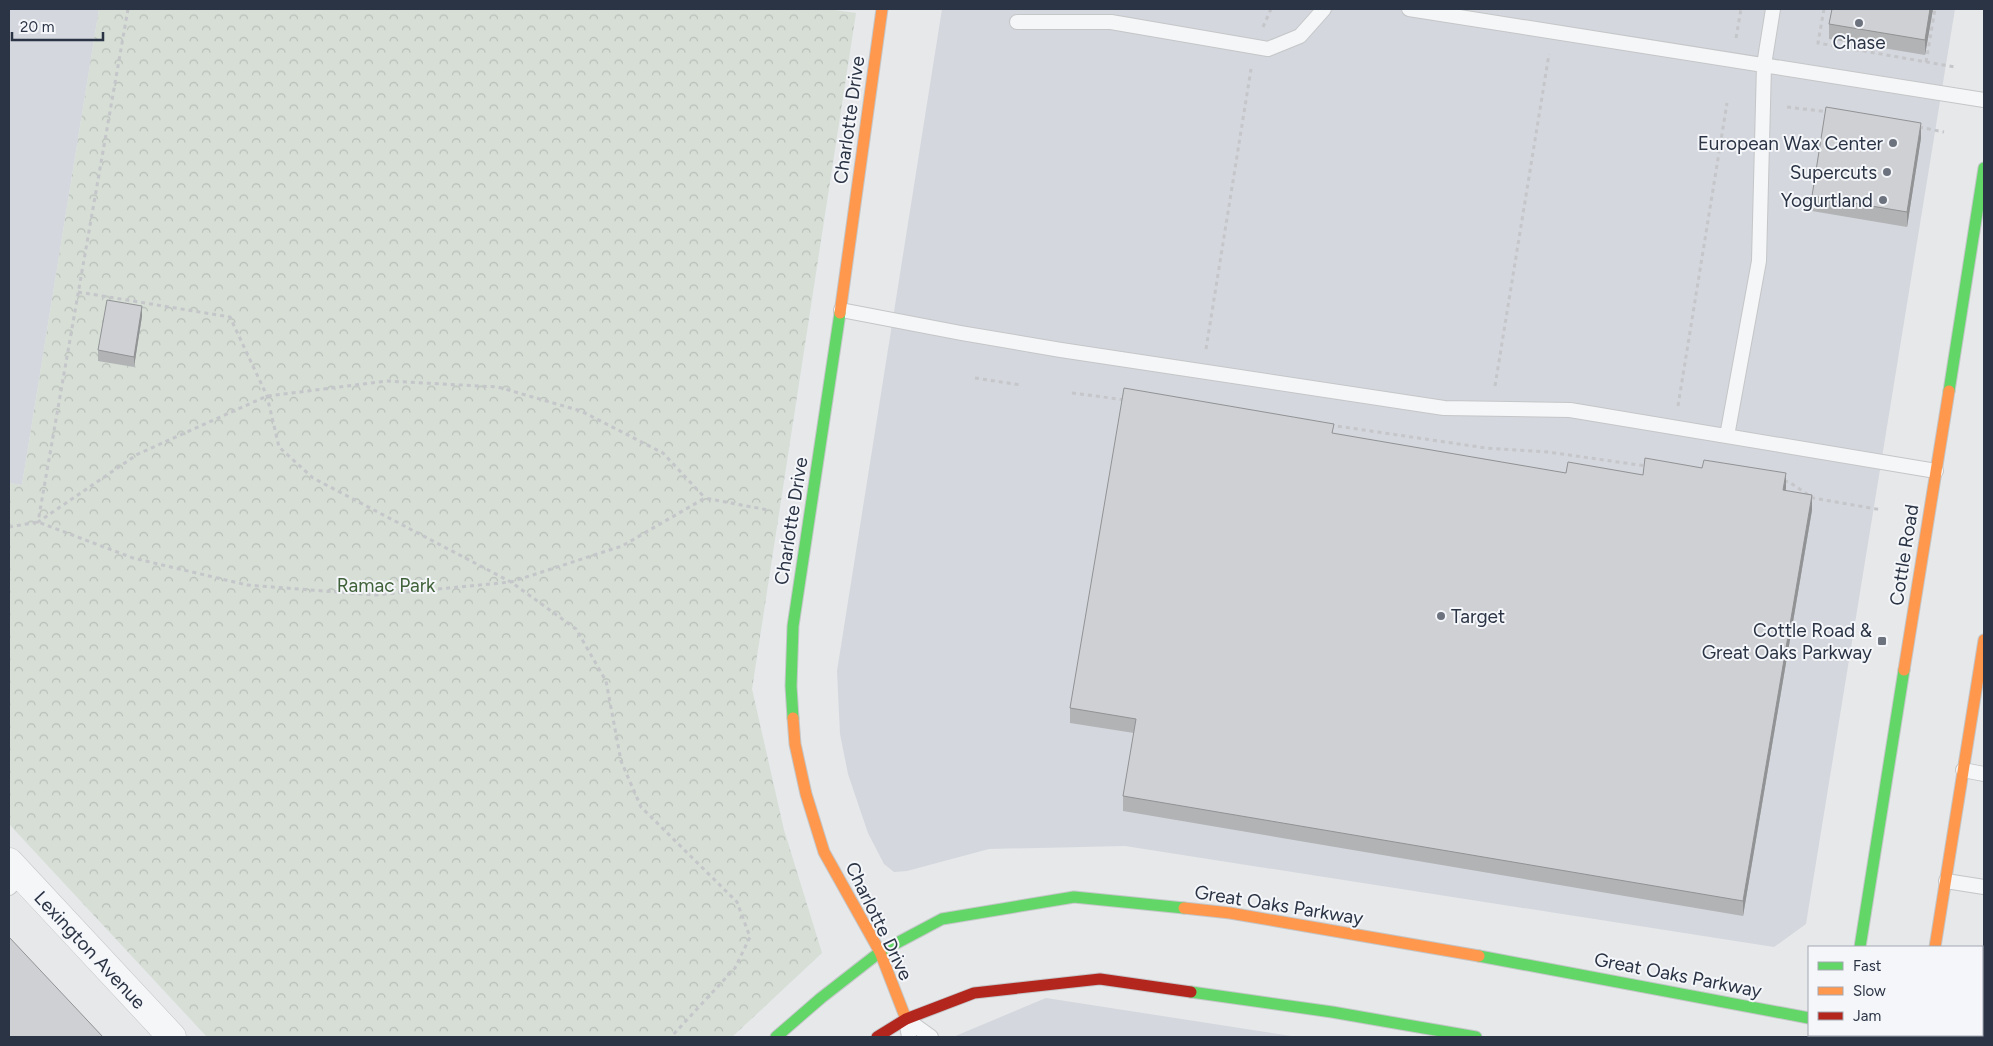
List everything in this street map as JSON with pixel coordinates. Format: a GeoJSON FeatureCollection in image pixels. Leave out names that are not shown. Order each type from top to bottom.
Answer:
{"type":"FeatureCollection","features":[{"type":"Feature","properties":{"kind":"main road","name":"Charlotte Drive"},"geometry":{"type":"LineString","coordinates":[[882,9],[841,310],[793,626],[791,686],[795,744],[806,794],[824,852],[880,952],[906,1019]]}},
{"type":"Feature","properties":{"kind":"main road","name":"Cottle Road"},"geometry":{"type":"LineString","coordinates":[[1860,946],[1984,168]]}},
{"type":"Feature","properties":{"kind":"main road"},"geometry":{"type":"LineString","coordinates":[[1935,946],[1964,770],[1971,751],[1984,640]]}},
{"type":"Feature","properties":{"kind":"main road","name":"Great Oaks Parkway"},"geometry":{"type":"LineString","coordinates":[[776,1037],[821,998],[880,952],[942,919],[1074,897],[1240,914],[1402,942],[1808,1018]]}},
{"type":"Feature","properties":{"kind":"main road"},"geometry":{"type":"LineString","coordinates":[[877,1037],[906,1019],[974,993],[1100,979],[1332,1012],[1476,1037]]}},
{"type":"Feature","properties":{"kind":"street","name":"Lexington Avenue"},"geometry":{"type":"LineString","coordinates":[[13,875],[172,1037]]}},
{"type":"Feature","properties":{"kind":"lane"},"geometry":{"type":"LineString","coordinates":[[1017,22],[1111,22],[1268,49],[1300,36],[1324,9]]}},
{"type":"Feature","properties":{"kind":"lane"},"geometry":{"type":"LineString","coordinates":[[1409,9],[1984,100]]}},
{"type":"Feature","properties":{"kind":"lane"},"geometry":{"type":"LineString","coordinates":[[1726,436],[1760,261],[1764,65],[1773,9]]}},
{"type":"Feature","properties":{"kind":"lane"},"geometry":{"type":"LineString","coordinates":[[841,310],[1061,350],[1444,408],[1570,410],[1936,471]]}},
{"type":"Feature","properties":{"kind":"lane"},"geometry":{"type":"LineString","coordinates":[[1964,770],[1984,774]]}},
{"type":"Feature","properties":{"kind":"lane"},"geometry":{"type":"LineString","coordinates":[[1946,881],[1984,887]]}},
{"type":"Feature","properties":{"kind":"lane"},"geometry":{"type":"LineString","coordinates":[[906,1019],[909,1037]]}},
{"type":"Feature","properties":{"kind":"lane"},"geometry":{"type":"LineString","coordinates":[[906,1019],[932,1037]]}},
{"type":"Feature","properties":{"kind":"path"},"geometry":{"type":"LineString","coordinates":[[38,522],[128,9]]}},
{"type":"Feature","properties":{"kind":"path"},"geometry":{"type":"LineString","coordinates":[[1262,29],[1271,9]]}},
{"type":"Feature","properties":{"kind":"path"},"geometry":{"type":"LineString","coordinates":[[1734,46],[1740,9]]}},
{"type":"Feature","properties":{"kind":"path"},"geometry":{"type":"LineString","coordinates":[[1824,9],[1818,43],[1955,67]]}},
{"type":"Feature","properties":{"kind":"path"},"geometry":{"type":"LineString","coordinates":[[1926,62],[1934,9]]}},
{"type":"Feature","properties":{"kind":"path"},"geometry":{"type":"LineString","coordinates":[[1494,392],[1549,54]]}},
{"type":"Feature","properties":{"kind":"path"},"geometry":{"type":"LineString","coordinates":[[1206,349],[1251,68]]}},
{"type":"Feature","properties":{"kind":"path"},"geometry":{"type":"LineString","coordinates":[[1677,411],[1727,103]]}},
{"type":"Feature","properties":{"kind":"path"},"geometry":{"type":"LineString","coordinates":[[1787,107],[1831,112]]}},
{"type":"Feature","properties":{"kind":"path"},"geometry":{"type":"LineString","coordinates":[[1916,127],[1944,132]]}},
{"type":"Feature","properties":{"kind":"path"},"geometry":{"type":"LineString","coordinates":[[78,292],[230,317],[267,396],[279,447],[313,478],[511,582],[576,629],[606,680],[621,761],[642,807],[737,902],[750,937],[736,968],[671,1037]]}},
{"type":"Feature","properties":{"kind":"path"},"geometry":{"type":"LineString","coordinates":[[975,378],[1021,385]]}},
{"type":"Feature","properties":{"kind":"path"},"geometry":{"type":"LineString","coordinates":[[9,527],[38,522],[138,454],[267,396],[387,380],[498,387],[580,411],[663,454],[705,498],[768,510]]}},
{"type":"Feature","properties":{"kind":"path"},"geometry":{"type":"LineString","coordinates":[[1072,393],[1124,400],[1133,399]]}},
{"type":"Feature","properties":{"kind":"path"},"geometry":{"type":"LineString","coordinates":[[1320,423],[1486,448],[1548,452],[1647,466]]}},
{"type":"Feature","properties":{"kind":"path"},"geometry":{"type":"LineString","coordinates":[[1779,481],[1789,482],[1813,498],[1882,510]]}},
{"type":"Feature","properties":{"kind":"path"},"geometry":{"type":"LineString","coordinates":[[38,522],[133,558],[247,585],[375,595],[511,582],[622,546],[705,498]]}},
{"type":"Feature","properties":{"kind":"shaded area"},"geometry":{"type":"Polygon","coordinates":[[[9,9],[99,9],[22,485],[9,483],[9,9]]]}},
{"type":"Feature","properties":{"kind":"shaded area"},"geometry":{"type":"Polygon","coordinates":[[[942,9],[1955,9],[1806,924],[1774,947],[1125,846],[989,849],[907,871],[894,872],[884,864],[868,833],[848,774],[840,734],[837,671],[942,9]]]}},
{"type":"Feature","properties":{"kind":"shaded area"},"geometry":{"type":"Polygon","coordinates":[[[1046,998],[1298,1037],[953,1037],[1046,998]]]}},
{"type":"Feature","properties":{"kind":"green space","name":"Ramac Park"},"geometry":{"type":"Polygon","coordinates":[[[99,9],[827,9],[856,13],[752,689],[784,830],[822,953],[732,1037],[207,1037],[9,824],[9,483],[22,485],[99,9]]]}},
{"type":"Feature","properties":{"kind":"building"},"geometry":{"type":"Polygon","coordinates":[[[1832,9],[1930,9],[1925,40],[1829,24],[1832,9]]]}},
{"type":"Feature","properties":{"kind":"building"},"geometry":{"type":"Polygon","coordinates":[[[1826,107],[1921,123],[1907,212],[1812,196],[1826,107]]]}},
{"type":"Feature","properties":{"kind":"building"},"geometry":{"type":"Polygon","coordinates":[[[107,300],[142,306],[134,357],[98,350],[107,300]]]}},
{"type":"Feature","properties":{"kind":"building","name":"Target"},"geometry":{"type":"Polygon","coordinates":[[[1124,388],[1334,424],[1332,433],[1566,473],[1568,462],[1643,475],[1645,458],[1702,468],[1704,460],[1786,473],[1783,490],[1812,495],[1743,901],[1123,796],[1136,719],[1070,708],[1124,388]]]}},
{"type":"Feature","properties":{"kind":"building"},"geometry":{"type":"Polygon","coordinates":[[[9,937],[103,1037],[9,1037],[9,937]]]}},
{"type":"Feature","properties":{"kind":"traffic: fast"},"geometry":{"type":"LineString","coordinates":[[1949,391],[1984,168]]}},
{"type":"Feature","properties":{"kind":"traffic: fast"},"geometry":{"type":"LineString","coordinates":[[793,718],[791,686],[793,626],[840,313]]}},
{"type":"Feature","properties":{"kind":"traffic: fast"},"geometry":{"type":"LineString","coordinates":[[1860,946],[1904,670]]}},
{"type":"Feature","properties":{"kind":"traffic: fast"},"geometry":{"type":"LineString","coordinates":[[776,1037],[821,998],[880,952],[942,919],[1074,897],[1184,908]]}},
{"type":"Feature","properties":{"kind":"traffic: fast"},"geometry":{"type":"LineString","coordinates":[[1479,956],[1808,1018]]}},
{"type":"Feature","properties":{"kind":"traffic: fast"},"geometry":{"type":"LineString","coordinates":[[1191,992],[1332,1012],[1476,1037]]}},
{"type":"Feature","properties":{"kind":"traffic: fast"},"geometry":{"type":"LineString","coordinates":[[1906,1036],[1913,1037]]}},
{"type":"Feature","properties":{"kind":"traffic: slow"},"geometry":{"type":"LineString","coordinates":[[840,313],[882,9]]}},
{"type":"Feature","properties":{"kind":"traffic: slow"},"geometry":{"type":"LineString","coordinates":[[1904,670],[1949,391]]}},
{"type":"Feature","properties":{"kind":"traffic: slow"},"geometry":{"type":"LineString","coordinates":[[1935,946],[1984,640]]}},
{"type":"Feature","properties":{"kind":"traffic: slow"},"geometry":{"type":"LineString","coordinates":[[793,718],[795,744],[806,794],[824,852],[880,952],[906,1019]]}},
{"type":"Feature","properties":{"kind":"traffic: slow"},"geometry":{"type":"LineString","coordinates":[[1184,908],[1230,913],[1479,956]]}},
{"type":"Feature","properties":{"kind":"traffic: jam"},"geometry":{"type":"LineString","coordinates":[[877,1037],[906,1019],[974,993],[1100,979],[1191,992]]}},
{"type":"Feature","properties":{"kind":"place","name":"Chase"},"geometry":{"type":"Point","coordinates":[1859,23]}},
{"type":"Feature","properties":{"kind":"place","name":"European Wax Center"},"geometry":{"type":"Point","coordinates":[1893,143]}},
{"type":"Feature","properties":{"kind":"place","name":"Supercuts"},"geometry":{"type":"Point","coordinates":[1887,172]}},
{"type":"Feature","properties":{"kind":"place","name":"Yogurtland"},"geometry":{"type":"Point","coordinates":[1883,200]}},
{"type":"Feature","properties":{"kind":"place","name":"Target"},"geometry":{"type":"Point","coordinates":[1441,616]}},
{"type":"Feature","properties":{"kind":"place","name":"Cottle Road & Great Oaks Parkway"},"geometry":{"type":"Point","coordinates":[1882,641]}}]}
